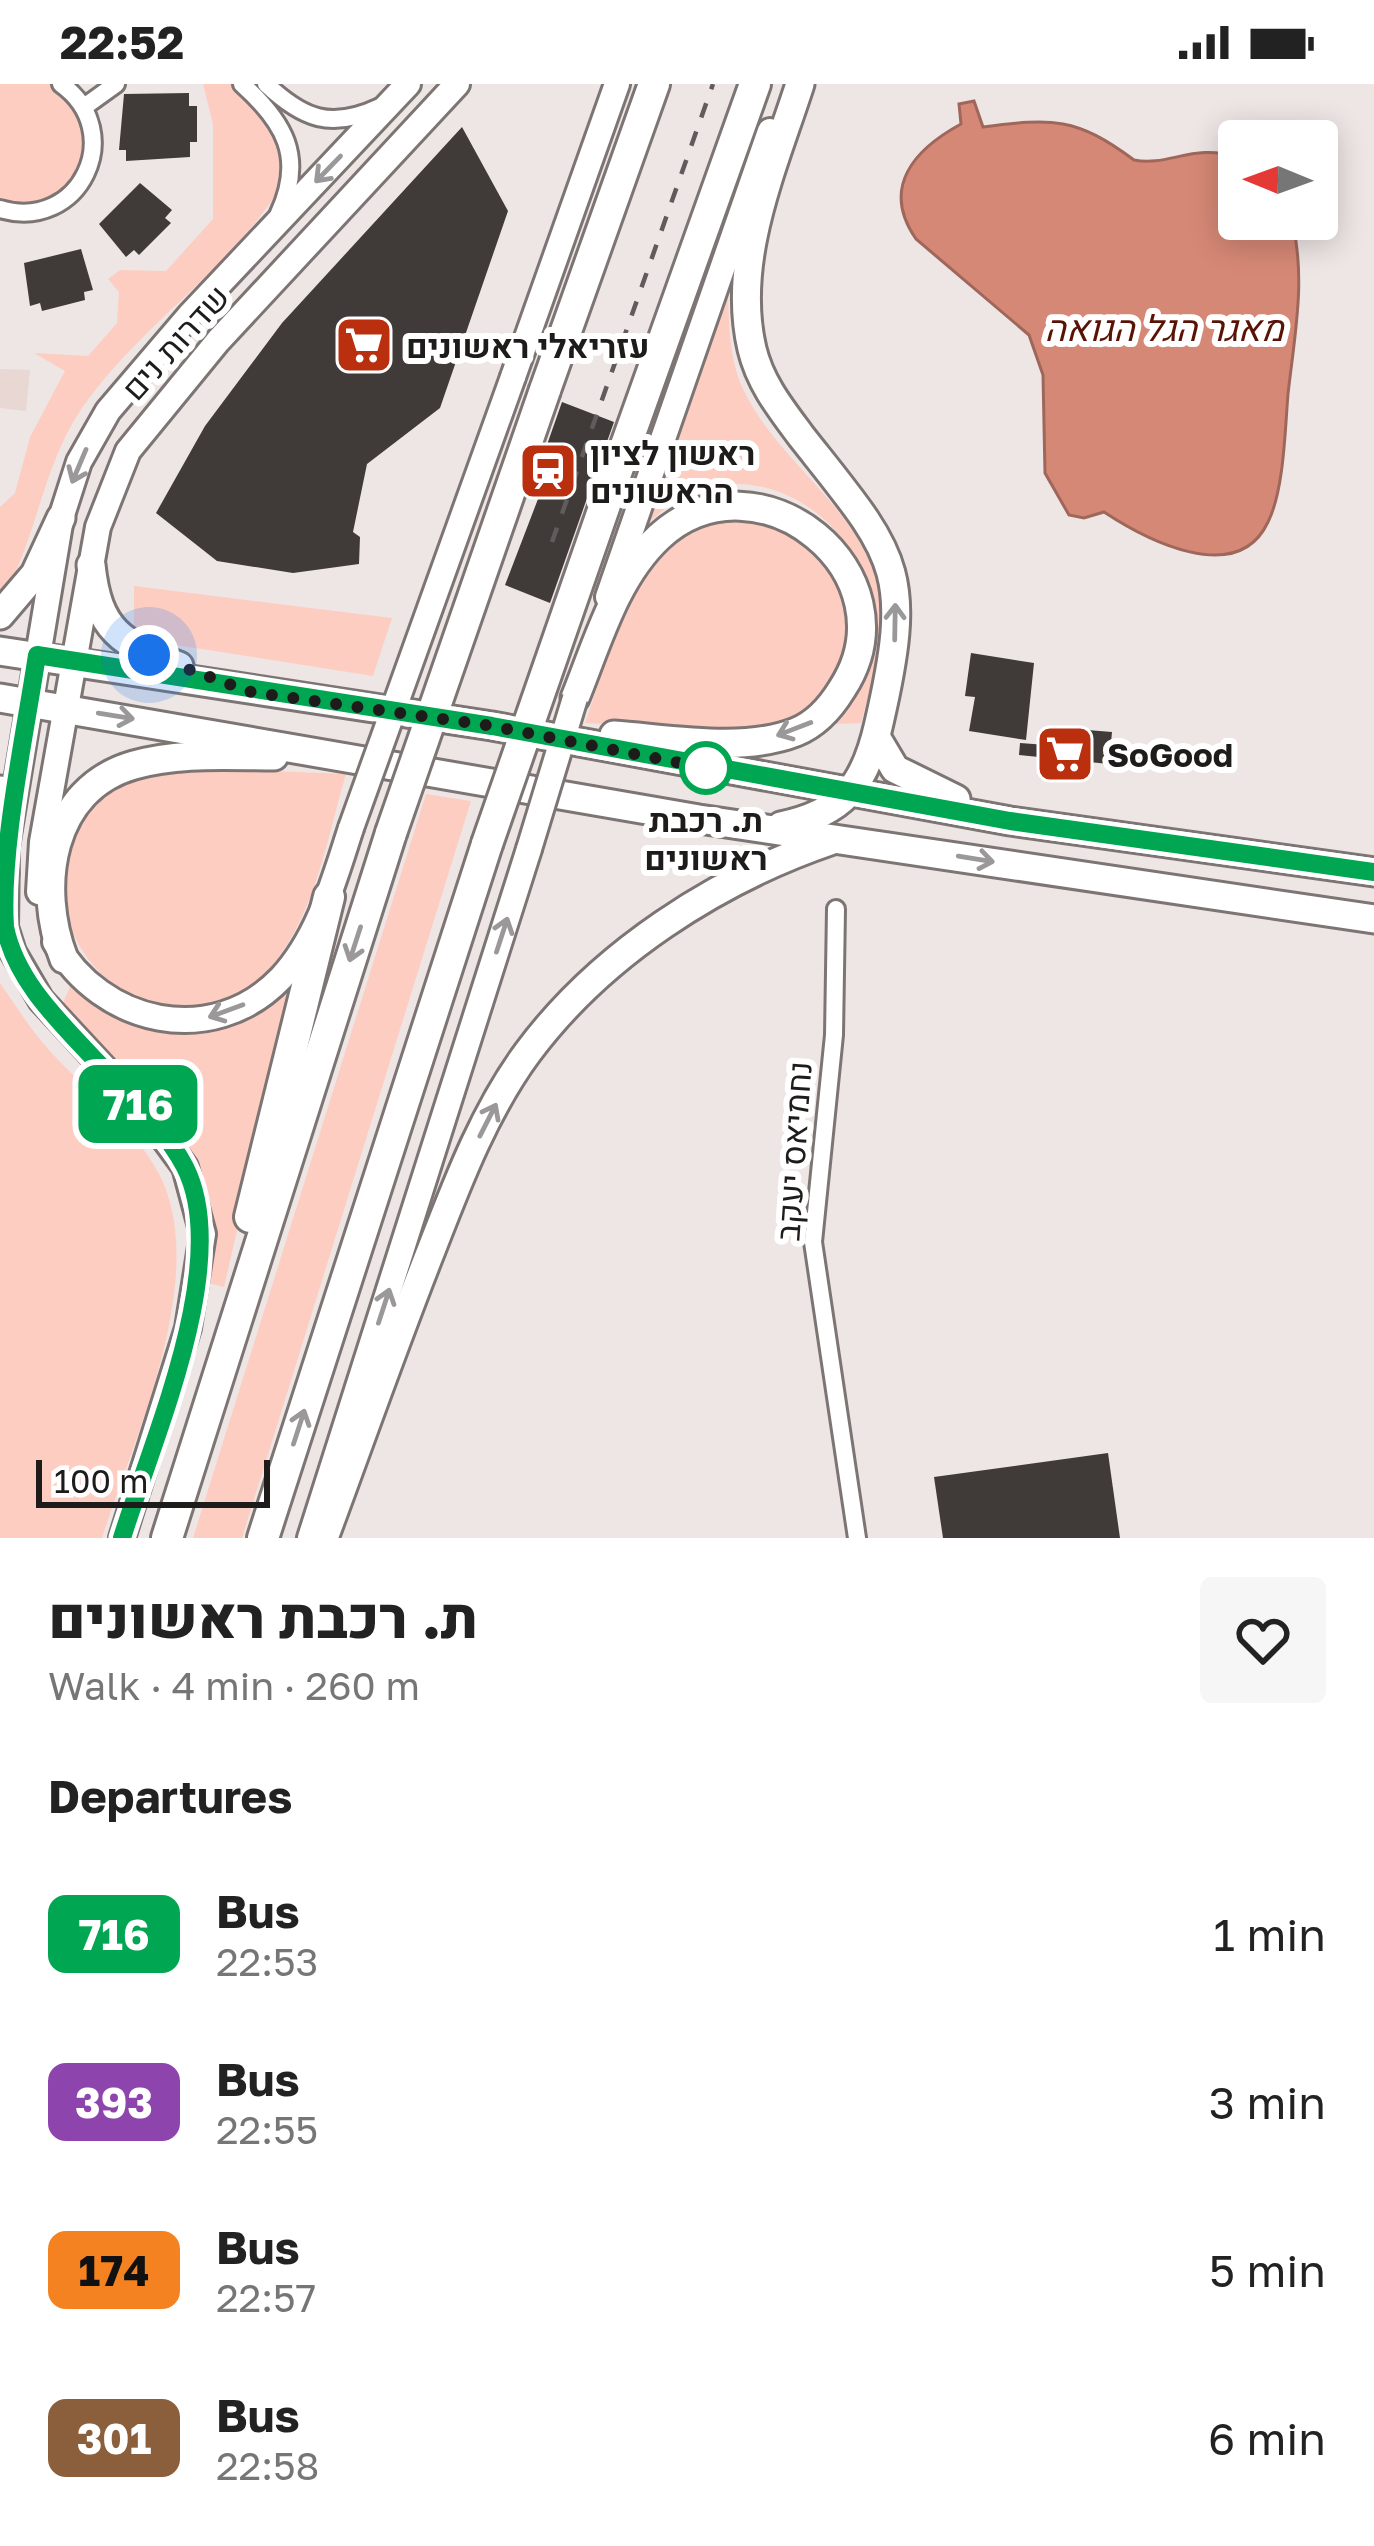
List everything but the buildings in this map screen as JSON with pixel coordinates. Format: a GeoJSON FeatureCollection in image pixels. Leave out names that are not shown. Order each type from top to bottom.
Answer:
{"type":"FeatureCollection","features":[{"type":"Feature","properties":{"kind":"highway"},"geometry":{"type":"LineString","coordinates":[[167,1538],[391,833],[654,84]]}},
{"type":"Feature","properties":{"kind":"highway"},"geometry":{"type":"LineString","coordinates":[[263,1538],[487,844],[629,482],[755,84]]}},
{"type":"Feature","properties":{"kind":"highway"},"geometry":{"type":"LineString","coordinates":[[200,1435],[328,897]]}},
{"type":"Feature","properties":{"kind":"main road","name":"שדרות נים"},"geometry":{"type":"LineString","coordinates":[[64,958],[46,922],[39,867],[91,566],[114,477],[139,433],[457,84]]}},
{"type":"Feature","properties":{"kind":"main road"},"geometry":{"type":"LineString","coordinates":[[389,763],[199,757],[136,764],[110,774],[73,812],[51,862],[50,917],[64,958],[89,986],[132,1012],[172,1020],[213,1017],[249,1003],[283,976],[328,897],[351,828],[513,377],[617,84]]}},
{"type":"Feature","properties":{"kind":"main road"},"geometry":{"type":"LineString","coordinates":[[310,1538],[575,698],[629,482],[788,84]]}},
{"type":"Feature","properties":{"kind":"main road"},"geometry":{"type":"LineString","coordinates":[[766,829],[827,813],[850,793],[876,737],[896,637],[889,560],[866,514],[778,406],[760,374],[748,322],[751,245],[800,84]]}},
{"type":"Feature","properties":{"kind":"main road","name":"שדרות נים"},"geometry":{"type":"LineString","coordinates":[[122,1538],[191,1312],[202,1254],[200,1211],[184,1167],[165,1138],[26,978],[5,927],[4,874],[61,518],[79,462],[108,411],[402,91]]}},
{"type":"Feature","properties":{"kind":"main road"},"geometry":{"type":"LineString","coordinates":[[492,726],[754,739],[793,733],[818,719],[850,678],[862,633],[856,585],[822,538],[779,513],[725,505],[694,514],[657,538],[632,570],[575,698]]}},
{"type":"Feature","properties":{"kind":"main road"},"geometry":{"type":"LineString","coordinates":[[0,615],[34,574],[61,518]]}},
{"type":"Feature","properties":{"kind":"main road"},"geometry":{"type":"LineString","coordinates":[[91,566],[100,614],[124,641],[251,692]]}},
{"type":"Feature","properties":{"kind":"main road"},"geometry":{"type":"LineString","coordinates":[[0,651],[492,726],[1010,821],[1374,872]]}},
{"type":"Feature","properties":{"kind":"main road"},"geometry":{"type":"LineString","coordinates":[[0,698],[766,829],[1374,919]]}},
{"type":"Feature","properties":{"kind":"main road"},"geometry":{"type":"LineString","coordinates":[[876,737],[889,762],[911,781],[1010,821]]}},
{"type":"Feature","properties":{"kind":"main road"},"geometry":{"type":"LineString","coordinates":[[0,790],[4,874]]}},
{"type":"Feature","properties":{"kind":"main road"},"geometry":{"type":"LineString","coordinates":[[324,1538],[461,1176],[528,1053],[597,976],[713,893],[775,859],[835,839]]}},
{"type":"Feature","properties":{"kind":"street"},"geometry":{"type":"LineString","coordinates":[[0,209],[45,211],[80,186],[94,145],[84,107],[61,84]]}},
{"type":"Feature","properties":{"kind":"street"},"geometry":{"type":"LineString","coordinates":[[84,107],[116,84]]}},
{"type":"Feature","properties":{"kind":"street"},"geometry":{"type":"LineString","coordinates":[[242,84],[272,111],[290,146],[290,182],[270,230]]}},
{"type":"Feature","properties":{"kind":"street"},"geometry":{"type":"LineString","coordinates":[[266,84],[296,111],[324,121],[351,118],[402,91]]}},
{"type":"Feature","properties":{"kind":"street","name":"נחמיאס יעקב"},"geometry":{"type":"LineString","coordinates":[[836,909],[834,1036],[813,1242],[857,1538]]}},
{"type":"Feature","properties":{"kind":"shaded area"},"geometry":{"type":"Polygon","coordinates":[[[0,84],[74,84],[92,107],[100,132],[99,157],[75,199],[54,213],[29,220],[0,217],[0,84]]]}},
{"type":"Feature","properties":{"kind":"shaded area"},"geometry":{"type":"Polygon","coordinates":[[[203,84],[231,84],[265,120],[281,162],[275,196],[254,225],[128,353],[82,408],[57,455],[23,555],[0,602],[0,507],[15,493],[30,437],[65,371],[34,353],[88,356],[117,323],[119,292],[108,279],[120,270],[166,271],[213,219],[213,124],[203,84]]]}},
{"type":"Feature","properties":{"kind":"shaded area"},"geometry":{"type":"Polygon","coordinates":[[[728,292],[733,355],[744,391],[760,419],[843,517],[874,573],[882,605],[882,634],[861,723],[834,724],[866,666],[871,611],[856,561],[825,520],[783,494],[735,484],[686,496],[641,532],[728,292]]]}},
{"type":"Feature","properties":{"kind":"shaded area"},"geometry":{"type":"Polygon","coordinates":[[[0,369],[30,370],[26,411],[0,408],[0,369]]]}},
{"type":"Feature","properties":{"kind":"shaded area"},"geometry":{"type":"Polygon","coordinates":[[[711,518],[776,522],[836,568],[853,633],[841,674],[811,711],[784,725],[732,731],[585,723],[627,599],[664,546],[711,518]]]}},
{"type":"Feature","properties":{"kind":"shaded area"},"geometry":{"type":"Polygon","coordinates":[[[134,586],[392,618],[373,676],[151,641],[134,634],[134,586]]]}},
{"type":"Feature","properties":{"kind":"shaded area"},"geometry":{"type":"Polygon","coordinates":[[[164,771],[346,774],[309,901],[269,969],[235,996],[198,1008],[161,1006],[126,993],[97,969],[75,937],[64,899],[67,856],[89,812],[128,780],[164,771]]]}},
{"type":"Feature","properties":{"kind":"shaded area"},"geometry":{"type":"Polygon","coordinates":[[[426,794],[471,801],[242,1538],[193,1538],[426,794]]]}},
{"type":"Feature","properties":{"kind":"shaded area"},"geometry":{"type":"Polygon","coordinates":[[[72,982],[131,1016],[174,1029],[217,1021],[279,994],[291,997],[224,1287],[208,1283],[209,1237],[190,1160],[149,1098],[60,1010],[72,982]]]}},
{"type":"Feature","properties":{"kind":"shaded area"},"geometry":{"type":"Polygon","coordinates":[[[0,983],[43,1043],[148,1156],[173,1214],[177,1259],[162,1356],[102,1538],[0,1538],[0,983]]]}},
{"type":"Feature","properties":{"kind":"water","name":"מאגר הגל הגואה"},"geometry":{"type":"Polygon","coordinates":[[[974,101],[983,127],[1063,124],[1096,135],[1134,160],[1218,154],[1218,240],[1296,240],[1299,285],[1283,460],[1273,509],[1254,542],[1235,552],[1190,552],[1104,512],[1084,518],[1069,515],[1045,473],[1043,375],[1029,335],[916,239],[901,203],[902,186],[917,158],[961,124],[959,104],[974,101]]]}},
{"type":"Feature","properties":{"kind":"railway"},"geometry":{"type":"LineString","coordinates":[[552,542],[713,84]]}},
{"type":"Feature","properties":{"kind":"bus line","name":"716"},"geometry":{"type":"LineString","coordinates":[[122,1538],[188,1328],[203,1234],[184,1167],[143,1110],[41,1000],[13,952],[5,927],[6,847],[37,655],[492,726],[1010,821],[1374,872]]}},
{"type":"Feature","properties":{"kind":"place","name":"עזריאלי ראשונים"},"geometry":{"type":"Point","coordinates":[364,345]}},
{"type":"Feature","properties":{"kind":"place","name":"ראשון לציון הראשונים"},"geometry":{"type":"Point","coordinates":[548,471]}},
{"type":"Feature","properties":{"kind":"place","name":"SoGood"},"geometry":{"type":"Point","coordinates":[1065,754]}},
{"type":"Feature","properties":{"kind":"place","name":"ת. רכבת ראשונים"},"geometry":{"type":"Point","coordinates":[706,768]}},
{"type":"Feature","properties":{"kind":"route"},"geometry":{"type":"LineString","coordinates":[[149,655],[251,692],[492,726],[726,772],[706,768]]}}]}
